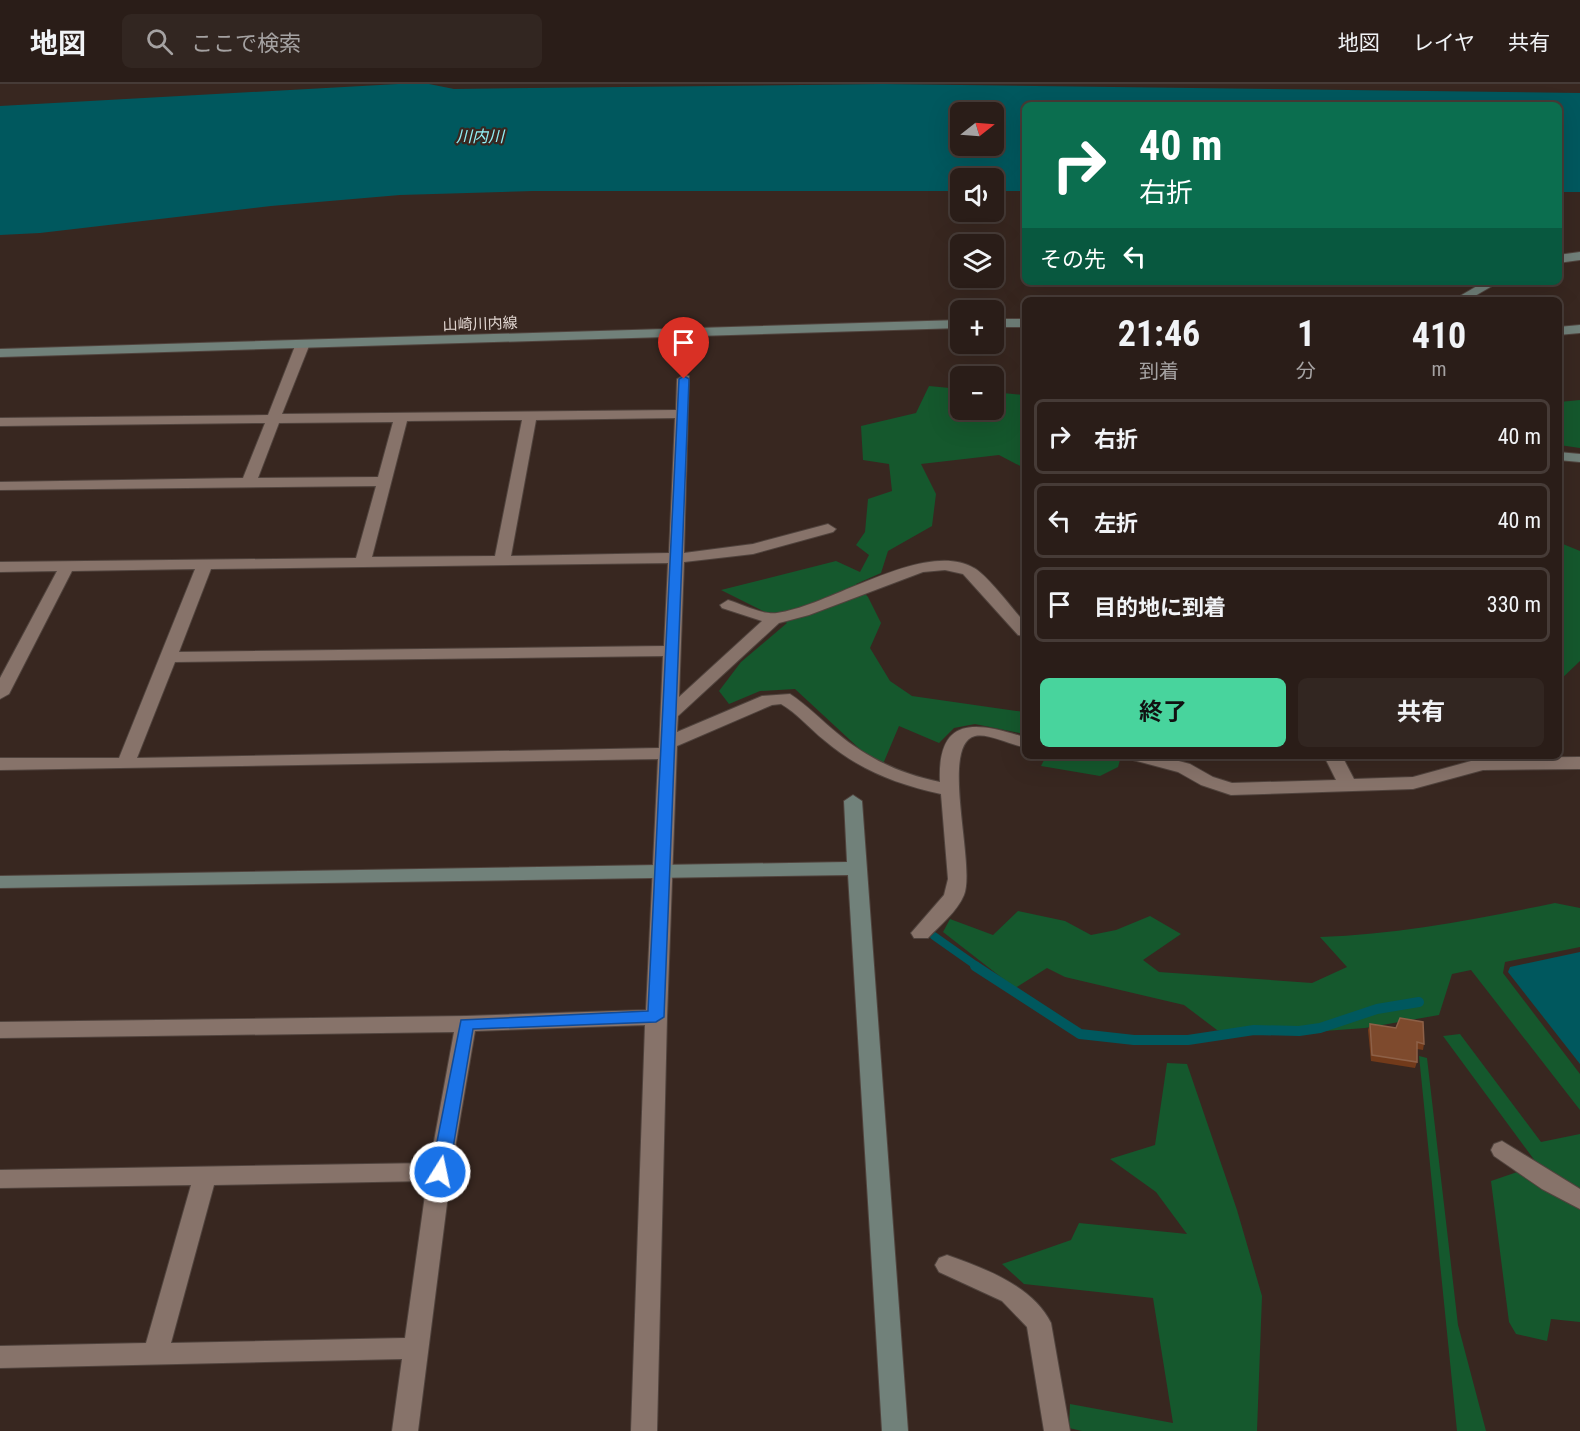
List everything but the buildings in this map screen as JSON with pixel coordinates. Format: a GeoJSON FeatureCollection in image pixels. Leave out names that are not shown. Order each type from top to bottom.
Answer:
{"type":"FeatureCollection","features":[{"type":"Feature","properties":{"kind":"main road"},"geometry":{"type":"LineString","coordinates":[[1562,258],[1580,256]]}},
{"type":"Feature","properties":{"kind":"main road"},"geometry":{"type":"LineString","coordinates":[[1466,297],[1488,285]]}},
{"type":"Feature","properties":{"kind":"main road"},"geometry":{"type":"LineString","coordinates":[[1004,323],[1022,323]]}},
{"type":"Feature","properties":{"kind":"main road","name":"山崎川内線"},"geometry":{"type":"LineString","coordinates":[[0,353],[302,346],[950,324]]}},
{"type":"Feature","properties":{"kind":"main road"},"geometry":{"type":"LineString","coordinates":[[1562,331],[1580,329]]}},
{"type":"Feature","properties":{"kind":"main road"},"geometry":{"type":"LineString","coordinates":[[1562,456],[1580,458]]}},
{"type":"Feature","properties":{"kind":"main road"},"geometry":{"type":"LineString","coordinates":[[853,801],[895,1431]]}},
{"type":"Feature","properties":{"kind":"main road"},"geometry":{"type":"LineString","coordinates":[[0,882],[857,868]]}},
{"type":"Feature","properties":{"kind":"street"},"geometry":{"type":"LineString","coordinates":[[249,483],[302,346]]}},
{"type":"Feature","properties":{"kind":"street"},"geometry":{"type":"LineString","coordinates":[[644,1431],[656,1017],[684,379]]}},
{"type":"Feature","properties":{"kind":"street"},"geometry":{"type":"LineString","coordinates":[[0,422],[682,414]]}},
{"type":"Feature","properties":{"kind":"street"},"geometry":{"type":"LineString","coordinates":[[502,560],[530,416]]}},
{"type":"Feature","properties":{"kind":"street"},"geometry":{"type":"LineString","coordinates":[[363,562],[401,418]]}},
{"type":"Feature","properties":{"kind":"street"},"geometry":{"type":"LineString","coordinates":[[0,486],[384,481]]}},
{"type":"Feature","properties":{"kind":"street"},"geometry":{"type":"LineString","coordinates":[[0,567],[676,558],[736,554],[778,546],[828,529]]}},
{"type":"Feature","properties":{"kind":"street"},"geometry":{"type":"LineString","coordinates":[[126,764],[205,564]]}},
{"type":"Feature","properties":{"kind":"street"},"geometry":{"type":"LineString","coordinates":[[669,714],[772,619],[803,612],[921,567],[945,565],[969,570],[1022,628]]}},
{"type":"Feature","properties":{"kind":"street"},"geometry":{"type":"LineString","coordinates":[[0,694],[8,661],[67,566]]}},
{"type":"Feature","properties":{"kind":"street"},"geometry":{"type":"LineString","coordinates":[[728,605],[772,619]]}},
{"type":"Feature","properties":{"kind":"street"},"geometry":{"type":"LineString","coordinates":[[169,657],[672,651]]}},
{"type":"Feature","properties":{"kind":"street"},"geometry":{"type":"LineString","coordinates":[[0,764],[126,764],[668,748],[768,700],[784,699],[792,703],[842,747],[872,765],[901,779],[948,790]]}},
{"type":"Feature","properties":{"kind":"street"},"geometry":{"type":"LineString","coordinates":[[921,933],[955,894],[957,837],[948,790],[952,750],[958,739],[968,732],[980,731],[1022,742]]}},
{"type":"Feature","properties":{"kind":"street"},"geometry":{"type":"LineString","coordinates":[[1150,759],[1184,768]]}},
{"type":"Feature","properties":{"kind":"street"},"geometry":{"type":"LineString","coordinates":[[1170,759],[1207,781],[1231,789],[1413,783],[1482,764],[1580,763]]}},
{"type":"Feature","properties":{"kind":"street"},"geometry":{"type":"LineString","coordinates":[[1335,759],[1348,785]]}},
{"type":"Feature","properties":{"kind":"street"},"geometry":{"type":"LineString","coordinates":[[0,1030],[466,1024],[656,1017]]}},
{"type":"Feature","properties":{"kind":"street"},"geometry":{"type":"LineString","coordinates":[[405,1431],[440,1172],[466,1024]]}},
{"type":"Feature","properties":{"kind":"street"},"geometry":{"type":"LineString","coordinates":[[1502,1150],[1550,1183],[1580,1200]]}},
{"type":"Feature","properties":{"kind":"street"},"geometry":{"type":"LineString","coordinates":[[0,1179],[440,1172]]}},
{"type":"Feature","properties":{"kind":"street"},"geometry":{"type":"LineString","coordinates":[[156,1353],[205,1175]]}},
{"type":"Feature","properties":{"kind":"street"},"geometry":{"type":"LineString","coordinates":[[947,1265],[1011,1294],[1039,1323],[1057,1431]]}},
{"type":"Feature","properties":{"kind":"street"},"geometry":{"type":"LineString","coordinates":[[0,1357],[417,1348]]}},
{"type":"Feature","properties":{"kind":"green space"},"geometry":{"type":"Polygon","coordinates":[[[929,386],[950,388],[950,420],[1004,420],[1004,393],[1022,395],[1022,467],[999,455],[921,464],[936,494],[932,526],[888,551],[881,573],[856,584],[868,597],[881,623],[870,648],[890,681],[912,696],[1022,712],[1022,734],[975,724],[954,728],[939,743],[899,726],[883,764],[863,752],[795,689],[760,691],[729,704],[719,691],[741,662],[787,623],[721,590],[836,561],[860,572],[869,555],[856,545],[865,532],[868,499],[892,491],[889,464],[863,460],[861,426],[916,413],[929,386]]]}},
{"type":"Feature","properties":{"kind":"green space"},"geometry":{"type":"Polygon","coordinates":[[[1580,400],[1580,448],[1562,445],[1562,402],[1580,400]]]}},
{"type":"Feature","properties":{"kind":"green space"},"geometry":{"type":"Polygon","coordinates":[[[1562,544],[1580,551],[1580,661],[1562,678],[1562,544]]]}},
{"type":"Feature","properties":{"kind":"green space"},"geometry":{"type":"Polygon","coordinates":[[[1044,759],[1120,760],[1118,767],[1100,776],[1041,766],[1044,759]]]}},
{"type":"Feature","properties":{"kind":"green space"},"geometry":{"type":"Polygon","coordinates":[[[1555,903],[1580,908],[1580,947],[1505,962],[1503,973],[1580,1074],[1580,1110],[1471,970],[1452,974],[1439,1015],[1365,1028],[1269,1035],[1217,1030],[1184,1005],[1065,977],[1047,968],[1015,988],[943,932],[950,919],[993,935],[1018,911],[1065,921],[1091,935],[1116,930],[1150,916],[1181,934],[1143,960],[1159,972],[1312,983],[1347,967],[1320,937],[1409,929],[1555,903]]]}},
{"type":"Feature","properties":{"kind":"green space"},"geometry":{"type":"Polygon","coordinates":[[[1460,1034],[1541,1142],[1580,1134],[1580,1322],[1551,1319],[1547,1341],[1516,1334],[1509,1322],[1491,1181],[1538,1165],[1443,1036],[1460,1034]]]}},
{"type":"Feature","properties":{"kind":"green space"},"geometry":{"type":"Polygon","coordinates":[[[1419,1056],[1427,1058],[1458,1325],[1486,1431],[1457,1431],[1419,1056]]]}},
{"type":"Feature","properties":{"kind":"green space"},"geometry":{"type":"Polygon","coordinates":[[[1167,1063],[1187,1064],[1237,1210],[1262,1296],[1257,1431],[1082,1431],[1069,1428],[1070,1404],[1173,1423],[1153,1298],[1024,1284],[1002,1264],[1071,1240],[1079,1223],[1187,1234],[1156,1192],[1110,1159],[1155,1145],[1167,1063]]]}},
{"type":"Feature","properties":{"kind":"water","name":"川内川"},"geometry":{"type":"Polygon","coordinates":[[[398,84],[429,84],[454,89],[883,84],[1580,93],[1580,192],[1562,192],[1562,102],[1022,102],[1022,191],[1004,191],[1004,168],[950,168],[950,191],[533,191],[400,195],[271,206],[40,233],[0,235],[0,106],[398,84]]]}},
{"type":"Feature","properties":{"kind":"water"},"geometry":{"type":"Polygon","coordinates":[[[1580,952],[1580,1064],[1508,972],[1510,967],[1580,952]]]}},
{"type":"Feature","properties":{"kind":"waterway"},"geometry":{"type":"LineString","coordinates":[[934,936],[978,967]]}},
{"type":"Feature","properties":{"kind":"waterway"},"geometry":{"type":"LineString","coordinates":[[975,966],[1080,1034],[1134,1040],[1188,1040],[1254,1030],[1299,1031],[1320,1028],[1377,1009],[1419,1002]]}},
{"type":"Feature","properties":{"kind":"route"},"geometry":{"type":"LineString","coordinates":[[440,1172],[466,1024],[656,1017],[684,379]]}}]}
